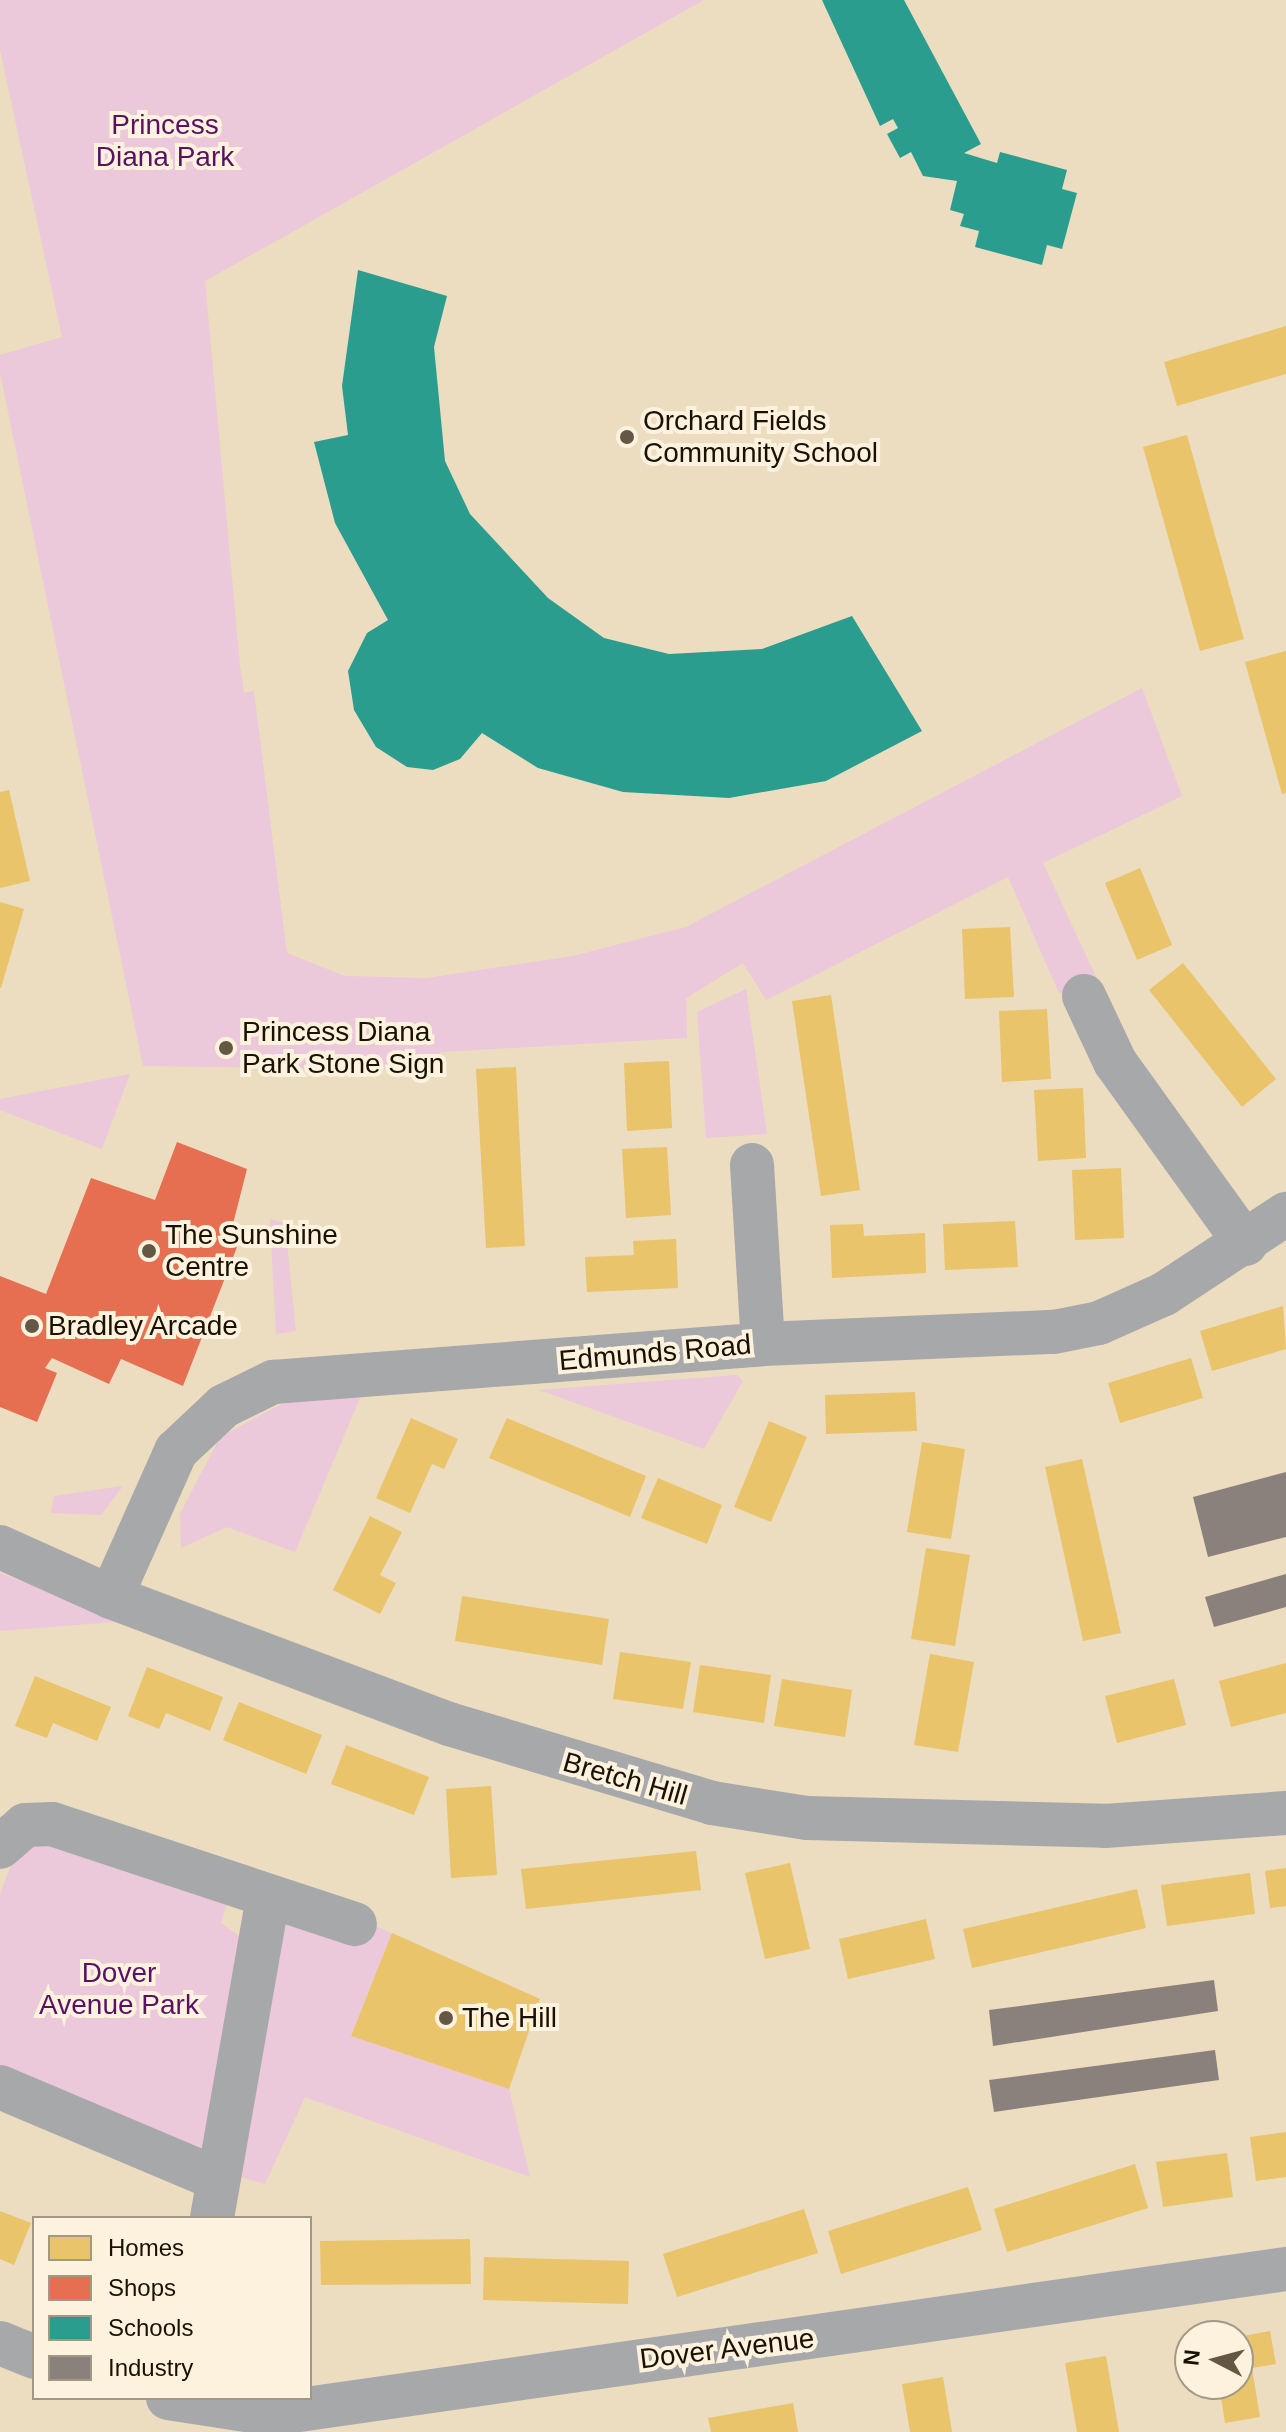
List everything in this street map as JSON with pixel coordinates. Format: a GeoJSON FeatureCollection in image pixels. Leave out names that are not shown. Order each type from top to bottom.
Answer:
{"type":"FeatureCollection","features":[{"type":"Feature","properties":{"kind":"street"},"geometry":{"type":"LineString","coordinates":[[1084,996],[1115,1062],[1246,1244]]}},
{"type":"Feature","properties":{"kind":"street"},"geometry":{"type":"LineString","coordinates":[[752,1165],[763,1344]]}},
{"type":"Feature","properties":{"kind":"street","name":"Edmunds Road"},"geometry":{"type":"LineString","coordinates":[[111,1597],[176,1451],[224,1406],[273,1382],[763,1344],[990,1341],[1054,1332],[1099,1323],[1164,1294],[1246,1244],[1286,1214]]}},
{"type":"Feature","properties":{"kind":"street","name":"Bretch Hill"},"geometry":{"type":"LineString","coordinates":[[0,1547],[111,1597],[449,1724],[712,1803],[807,1818],[1091,1825],[1286,1813]]}},
{"type":"Feature","properties":{"kind":"street"},"geometry":{"type":"LineString","coordinates":[[0,1847],[25,1825],[52,1824],[355,1924]]}},
{"type":"Feature","properties":{"kind":"street"},"geometry":{"type":"LineString","coordinates":[[0,2087],[214,2198],[268,1896]]}},
{"type":"Feature","properties":{"kind":"street","name":"Dover Avenue"},"geometry":{"type":"LineString","coordinates":[[180,2400],[271,2414],[1286,2269]]}},
{"type":"Feature","properties":{"kind":"street"},"geometry":{"type":"LineString","coordinates":[[0,2343],[32,2356]]}},
{"type":"Feature","properties":{"kind":"green space","name":"Princess Diana Park"},"geometry":{"type":"Polygon","coordinates":[[[0,0],[704,0],[205,281],[240,666],[244,693],[254,691],[287,953],[345,976],[427,978],[573,956],[686,927],[1142,688],[1182,796],[1043,863],[1097,979],[1083,996],[1059,993],[1008,877],[766,1000],[743,963],[686,998],[687,1038],[440,1052],[439,1070],[143,1066],[0,373],[0,355],[62,337],[0,50],[0,0]]]}},
{"type":"Feature","properties":{"kind":"green space"},"geometry":{"type":"Polygon","coordinates":[[[746,989],[767,1134],[706,1138],[697,1012],[746,989]]]}},
{"type":"Feature","properties":{"kind":"green space"},"geometry":{"type":"Polygon","coordinates":[[[130,1074],[102,1149],[0,1110],[0,1099],[130,1074]]]}},
{"type":"Feature","properties":{"kind":"green space"},"geometry":{"type":"Polygon","coordinates":[[[270,1219],[285,1223],[296,1331],[276,1334],[270,1219]]]}},
{"type":"Feature","properties":{"kind":"green space"},"geometry":{"type":"Polygon","coordinates":[[[737,1375],[743,1381],[704,1449],[539,1390],[737,1375]]]}},
{"type":"Feature","properties":{"kind":"green space"},"geometry":{"type":"Polygon","coordinates":[[[363,1391],[295,1552],[227,1527],[181,1548],[180,1514],[220,1437],[287,1401],[363,1391]]]}},
{"type":"Feature","properties":{"kind":"green space"},"geometry":{"type":"Polygon","coordinates":[[[123,1486],[101,1515],[51,1513],[54,1496],[123,1486]]]}},
{"type":"Feature","properties":{"kind":"green space"},"geometry":{"type":"Polygon","coordinates":[[[0,1573],[126,1621],[0,1631],[0,1573]]]}},
{"type":"Feature","properties":{"kind":"green space","name":"Dover Avenue Park"},"geometry":{"type":"Polygon","coordinates":[[[47,1839],[229,1897],[221,1923],[250,1944],[208,2162],[0,2070],[0,1894],[13,1860],[47,1839]]]}},
{"type":"Feature","properties":{"kind":"green space"},"geometry":{"type":"Polygon","coordinates":[[[283,1919],[362,1945],[369,1924],[392,1933],[351,2036],[509,2089],[530,2177],[305,2097],[265,2184],[226,2173],[283,1919]]]}},
{"type":"Feature","properties":{"kind":"building: Homes"},"geometry":{"type":"Polygon","coordinates":[[[1286,326],[1286,374],[1177,406],[1164,362],[1286,326]]]}},
{"type":"Feature","properties":{"kind":"building: Homes"},"geometry":{"type":"Polygon","coordinates":[[[1187,435],[1244,639],[1200,651],[1143,447],[1187,435]]]}},
{"type":"Feature","properties":{"kind":"building: Homes"},"geometry":{"type":"Polygon","coordinates":[[[1286,651],[1286,793],[1282,794],[1245,662],[1286,651]]]}},
{"type":"Feature","properties":{"kind":"building: Homes"},"geometry":{"type":"Polygon","coordinates":[[[9,790],[30,881],[0,888],[0,792],[9,790]]]}},
{"type":"Feature","properties":{"kind":"building: Homes"},"geometry":{"type":"Polygon","coordinates":[[[1140,868],[1172,945],[1137,960],[1105,883],[1140,868]]]}},
{"type":"Feature","properties":{"kind":"building: Homes"},"geometry":{"type":"Polygon","coordinates":[[[0,902],[24,909],[1,988],[0,988],[0,902]]]}},
{"type":"Feature","properties":{"kind":"building: Homes"},"geometry":{"type":"Polygon","coordinates":[[[1010,927],[1014,997],[965,999],[962,929],[1010,927]]]}},
{"type":"Feature","properties":{"kind":"building: Homes"},"geometry":{"type":"Polygon","coordinates":[[[1183,963],[1276,1079],[1242,1107],[1149,990],[1183,963]]]}},
{"type":"Feature","properties":{"kind":"building: Homes"},"geometry":{"type":"Polygon","coordinates":[[[831,995],[860,1190],[821,1196],[792,1001],[831,995]]]}},
{"type":"Feature","properties":{"kind":"building: Homes"},"geometry":{"type":"Polygon","coordinates":[[[1047,1009],[1051,1079],[1002,1082],[999,1011],[1047,1009]]]}},
{"type":"Feature","properties":{"kind":"building: Homes"},"geometry":{"type":"Polygon","coordinates":[[[669,1061],[672,1128],[627,1131],[624,1063],[669,1061]]]}},
{"type":"Feature","properties":{"kind":"building: Homes"},"geometry":{"type":"Polygon","coordinates":[[[516,1067],[525,1246],[486,1248],[476,1069],[516,1067]]]}},
{"type":"Feature","properties":{"kind":"building: Homes"},"geometry":{"type":"Polygon","coordinates":[[[1083,1088],[1086,1158],[1038,1161],[1034,1090],[1083,1088]]]}},
{"type":"Feature","properties":{"kind":"building: Homes"},"geometry":{"type":"Polygon","coordinates":[[[667,1147],[671,1215],[626,1218],[622,1149],[667,1147]]]}},
{"type":"Feature","properties":{"kind":"building: Homes"},"geometry":{"type":"Polygon","coordinates":[[[1121,1168],[1124,1238],[1075,1240],[1072,1170],[1121,1168]]]}},
{"type":"Feature","properties":{"kind":"building: Homes"},"geometry":{"type":"Polygon","coordinates":[[[1015,1221],[1018,1267],[945,1270],[943,1224],[1015,1221]]]}},
{"type":"Feature","properties":{"kind":"building: Homes"},"geometry":{"type":"Polygon","coordinates":[[[863,1224],[864,1236],[925,1233],[926,1273],[832,1278],[830,1225],[863,1224]]]}},
{"type":"Feature","properties":{"kind":"building: Homes"},"geometry":{"type":"Polygon","coordinates":[[[676,1239],[678,1288],[587,1292],[585,1257],[634,1255],[633,1241],[676,1239]]]}},
{"type":"Feature","properties":{"kind":"building: Homes"},"geometry":{"type":"Polygon","coordinates":[[[1283,1306],[1286,1349],[1212,1371],[1200,1331],[1283,1306]]]}},
{"type":"Feature","properties":{"kind":"building: Homes"},"geometry":{"type":"Polygon","coordinates":[[[1191,1358],[1203,1398],[1120,1423],[1108,1383],[1191,1358]]]}},
{"type":"Feature","properties":{"kind":"building: Homes"},"geometry":{"type":"Polygon","coordinates":[[[915,1392],[917,1431],[826,1434],[825,1395],[915,1392]]]}},
{"type":"Feature","properties":{"kind":"building: Homes"},"geometry":{"type":"Polygon","coordinates":[[[411,1418],[458,1439],[444,1469],[432,1464],[410,1513],[376,1498],[411,1418]]]}},
{"type":"Feature","properties":{"kind":"building: Homes"},"geometry":{"type":"Polygon","coordinates":[[[507,1418],[646,1476],[630,1517],[489,1458],[507,1418]]]}},
{"type":"Feature","properties":{"kind":"building: Homes"},"geometry":{"type":"Polygon","coordinates":[[[769,1421],[807,1437],[771,1522],[734,1507],[769,1421]]]}},
{"type":"Feature","properties":{"kind":"building: Homes"},"geometry":{"type":"Polygon","coordinates":[[[922,1442],[965,1449],[951,1539],[907,1532],[922,1442]]]}},
{"type":"Feature","properties":{"kind":"building: Homes"},"geometry":{"type":"Polygon","coordinates":[[[1082,1459],[1121,1633],[1083,1641],[1045,1467],[1082,1459]]]}},
{"type":"Feature","properties":{"kind":"building: Homes"},"geometry":{"type":"Polygon","coordinates":[[[658,1478],[722,1505],[707,1544],[641,1518],[658,1478]]]}},
{"type":"Feature","properties":{"kind":"building: Homes"},"geometry":{"type":"Polygon","coordinates":[[[370,1516],[402,1532],[380,1575],[396,1583],[380,1614],[333,1590],[370,1516]]]}},
{"type":"Feature","properties":{"kind":"building: Homes"},"geometry":{"type":"Polygon","coordinates":[[[926,1548],[970,1555],[955,1646],[911,1639],[926,1548]]]}},
{"type":"Feature","properties":{"kind":"building: Homes"},"geometry":{"type":"Polygon","coordinates":[[[462,1596],[609,1619],[602,1665],[455,1641],[462,1596]]]}},
{"type":"Feature","properties":{"kind":"building: Homes"},"geometry":{"type":"Polygon","coordinates":[[[620,1652],[691,1662],[683,1709],[613,1699],[620,1652]]]}},
{"type":"Feature","properties":{"kind":"building: Homes"},"geometry":{"type":"Polygon","coordinates":[[[930,1654],[974,1662],[958,1752],[914,1745],[930,1654]]]}},
{"type":"Feature","properties":{"kind":"building: Homes"},"geometry":{"type":"Polygon","coordinates":[[[1286,1663],[1286,1713],[1231,1727],[1219,1681],[1286,1663]]]}},
{"type":"Feature","properties":{"kind":"building: Homes"},"geometry":{"type":"Polygon","coordinates":[[[700,1665],[771,1675],[764,1723],[693,1712],[700,1665]]]}},
{"type":"Feature","properties":{"kind":"building: Homes"},"geometry":{"type":"Polygon","coordinates":[[[147,1667],[223,1697],[210,1731],[166,1713],[159,1729],[128,1716],[147,1667]]]}},
{"type":"Feature","properties":{"kind":"building: Homes"},"geometry":{"type":"Polygon","coordinates":[[[35,1676],[111,1707],[97,1741],[53,1723],[47,1738],[15,1726],[35,1676]]]}},
{"type":"Feature","properties":{"kind":"building: Homes"},"geometry":{"type":"Polygon","coordinates":[[[782,1679],[852,1690],[845,1737],[774,1726],[782,1679]]]}},
{"type":"Feature","properties":{"kind":"building: Homes"},"geometry":{"type":"Polygon","coordinates":[[[1174,1679],[1186,1725],[1117,1743],[1105,1696],[1174,1679]]]}},
{"type":"Feature","properties":{"kind":"building: Homes"},"geometry":{"type":"Polygon","coordinates":[[[239,1702],[322,1735],[306,1774],[223,1740],[239,1702]]]}},
{"type":"Feature","properties":{"kind":"building: Homes"},"geometry":{"type":"Polygon","coordinates":[[[346,1745],[429,1777],[414,1815],[331,1784],[346,1745]]]}},
{"type":"Feature","properties":{"kind":"building: Homes"},"geometry":{"type":"Polygon","coordinates":[[[491,1786],[497,1875],[451,1878],[446,1789],[491,1786]]]}},
{"type":"Feature","properties":{"kind":"building: Homes"},"geometry":{"type":"Polygon","coordinates":[[[696,1851],[701,1890],[526,1909],[521,1869],[696,1851]]]}},
{"type":"Feature","properties":{"kind":"building: Homes"},"geometry":{"type":"Polygon","coordinates":[[[790,1863],[810,1949],[765,1959],[745,1873],[790,1863]]]}},
{"type":"Feature","properties":{"kind":"building: Homes"},"geometry":{"type":"Polygon","coordinates":[[[1286,1868],[1286,1906],[1270,1908],[1265,1871],[1286,1868]]]}},
{"type":"Feature","properties":{"kind":"building: Homes"},"geometry":{"type":"Polygon","coordinates":[[[1250,1873],[1255,1914],[1167,1926],[1161,1885],[1250,1873]]]}},
{"type":"Feature","properties":{"kind":"building: Homes"},"geometry":{"type":"Polygon","coordinates":[[[1137,1889],[1146,1928],[972,1968],[963,1929],[1137,1889]]]}},
{"type":"Feature","properties":{"kind":"building: Homes"},"geometry":{"type":"Polygon","coordinates":[[[926,1919],[935,1959],[848,1979],[839,1939],[926,1919]]]}},
{"type":"Feature","properties":{"kind":"building: Homes","name":"The Hill"},"geometry":{"type":"Polygon","coordinates":[[[392,1933],[540,1999],[509,2089],[351,2036],[392,1933]]]}},
{"type":"Feature","properties":{"kind":"building: Homes"},"geometry":{"type":"Polygon","coordinates":[[[1286,2132],[1286,2177],[1256,2181],[1250,2137],[1286,2132]]]}},
{"type":"Feature","properties":{"kind":"building: Homes"},"geometry":{"type":"Polygon","coordinates":[[[1227,2153],[1233,2197],[1163,2207],[1156,2162],[1227,2153]]]}},
{"type":"Feature","properties":{"kind":"building: Homes"},"geometry":{"type":"Polygon","coordinates":[[[1135,2164],[1148,2208],[1007,2252],[994,2209],[1135,2164]]]}},
{"type":"Feature","properties":{"kind":"building: Homes"},"geometry":{"type":"Polygon","coordinates":[[[968,2187],[982,2230],[841,2274],[828,2231],[968,2187]]]}},
{"type":"Feature","properties":{"kind":"building: Homes"},"geometry":{"type":"Polygon","coordinates":[[[804,2209],[818,2253],[677,2297],[663,2254],[804,2209]]]}},
{"type":"Feature","properties":{"kind":"building: Homes"},"geometry":{"type":"Polygon","coordinates":[[[0,2211],[31,2223],[14,2265],[0,2259],[0,2211]]]}},
{"type":"Feature","properties":{"kind":"building: Homes"},"geometry":{"type":"Polygon","coordinates":[[[470,2239],[471,2284],[321,2285],[320,2241],[470,2239]]]}},
{"type":"Feature","properties":{"kind":"building: Homes"},"geometry":{"type":"Polygon","coordinates":[[[484,2257],[629,2261],[628,2304],[483,2300],[484,2257]]]}},
{"type":"Feature","properties":{"kind":"building: Homes"},"geometry":{"type":"Polygon","coordinates":[[[1270,2331],[1276,2364],[1254,2368],[1254,2334],[1270,2331]]]}},
{"type":"Feature","properties":{"kind":"building: Homes"},"geometry":{"type":"Polygon","coordinates":[[[1106,2356],[1119,2432],[1077,2432],[1065,2363],[1106,2356]]]}},
{"type":"Feature","properties":{"kind":"building: Homes"},"geometry":{"type":"Polygon","coordinates":[[[943,2377],[952,2432],[910,2432],[902,2384],[943,2377]]]}},
{"type":"Feature","properties":{"kind":"building: Homes"},"geometry":{"type":"Polygon","coordinates":[[[1254,2380],[1260,2417],[1225,2423],[1221,2400],[1254,2400],[1254,2380]]]}},
{"type":"Feature","properties":{"kind":"building: Homes"},"geometry":{"type":"Polygon","coordinates":[[[793,2403],[798,2432],[711,2432],[708,2418],[793,2403]]]}},
{"type":"Feature","properties":{"kind":"building: Shops","name":"The Sunshine Centre"},"geometry":{"type":"Polygon","coordinates":[[[177,1142],[247,1169],[233,1224],[244,1229],[183,1386],[121,1359],[109,1384],[52,1358],[45,1368],[57,1373],[37,1422],[0,1407],[0,1276],[46,1294],[91,1178],[155,1200],[177,1142]]]}},
{"type":"Feature","properties":{"kind":"building: Schools"},"geometry":{"type":"Polygon","coordinates":[[[822,0],[904,0],[981,144],[964,153],[997,163],[1000,152],[1067,170],[1062,189],[1077,193],[1062,249],[1047,245],[1042,265],[975,247],[979,231],[960,226],[964,214],[950,210],[957,181],[923,176],[911,152],[900,158],[887,134],[898,128],[893,119],[880,126],[822,0]]]}},
{"type":"Feature","properties":{"kind":"building: Schools"},"geometry":{"type":"Polygon","coordinates":[[[358,270],[447,296],[434,347],[445,461],[470,514],[548,598],[604,638],[669,654],[762,649],[852,616],[922,731],[826,781],[729,798],[623,792],[538,768],[482,733],[460,759],[433,770],[407,767],[376,747],[354,710],[348,671],[367,633],[388,620],[335,523],[314,442],[348,435],[342,386],[358,270]]]}},
{"type":"Feature","properties":{"kind":"building: Industry"},"geometry":{"type":"Polygon","coordinates":[[[1286,1472],[1286,1537],[1208,1557],[1193,1497],[1286,1472]]]}},
{"type":"Feature","properties":{"kind":"building: Industry"},"geometry":{"type":"Polygon","coordinates":[[[1286,1574],[1286,1607],[1214,1627],[1205,1597],[1286,1574]]]}},
{"type":"Feature","properties":{"kind":"building: Industry"},"geometry":{"type":"Polygon","coordinates":[[[1214,1980],[1218,2011],[993,2046],[989,2010],[1214,1980]]]}},
{"type":"Feature","properties":{"kind":"building: Industry"},"geometry":{"type":"Polygon","coordinates":[[[1215,2050],[1219,2080],[994,2112],[989,2080],[1215,2050]]]}},
{"type":"Feature","properties":{"kind":"place","name":"Orchard Fields Community School"},"geometry":{"type":"Point","coordinates":[627,437]}},
{"type":"Feature","properties":{"kind":"place","name":"Princess Diana Park Stone Sign"},"geometry":{"type":"Point","coordinates":[226,1048]}},
{"type":"Feature","properties":{"kind":"place","name":"The Sunshine Centre"},"geometry":{"type":"Point","coordinates":[149,1251]}},
{"type":"Feature","properties":{"kind":"place","name":"Bradley Arcade"},"geometry":{"type":"Point","coordinates":[32,1326]}},
{"type":"Feature","properties":{"kind":"place","name":"The Hill"},"geometry":{"type":"Point","coordinates":[446,2018]}}]}
